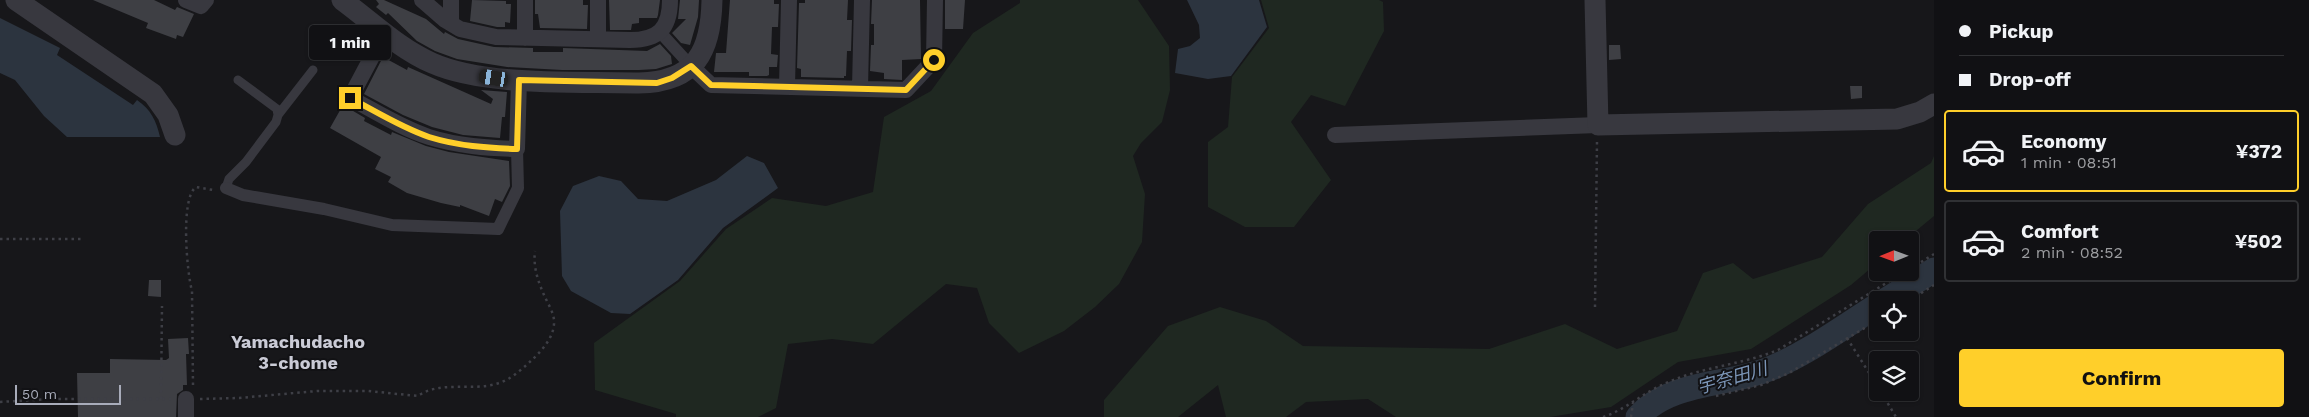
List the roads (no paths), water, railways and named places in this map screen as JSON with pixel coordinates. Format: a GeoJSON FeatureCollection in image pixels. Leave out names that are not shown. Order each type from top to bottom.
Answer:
{"type":"FeatureCollection","features":[{"type":"Feature","properties":{"kind":"street"},"geometry":{"type":"LineString","coordinates":[[16,0],[153,94],[168,115],[175,135]]}},
{"type":"Feature","properties":{"kind":"street"},"geometry":{"type":"LineString","coordinates":[[186,0],[201,6],[206,0]]}},
{"type":"Feature","properties":{"kind":"street"},"geometry":{"type":"LineString","coordinates":[[342,0],[406,49],[433,64],[473,75],[519,80],[657,83],[672,78],[691,66],[703,51],[709,36],[712,0]]}},
{"type":"Feature","properties":{"kind":"street"},"geometry":{"type":"LineString","coordinates":[[422,0],[460,29],[496,37],[644,40],[659,31],[669,19],[670,0]]}},
{"type":"Feature","properties":{"kind":"street"},"geometry":{"type":"LineString","coordinates":[[451,0],[451,23]]}},
{"type":"Feature","properties":{"kind":"street"},"geometry":{"type":"LineString","coordinates":[[525,0],[525,38]]}},
{"type":"Feature","properties":{"kind":"street"},"geometry":{"type":"LineString","coordinates":[[598,0],[598,39]]}},
{"type":"Feature","properties":{"kind":"street"},"geometry":{"type":"LineString","coordinates":[[787,86],[789,0]]}},
{"type":"Feature","properties":{"kind":"street"},"geometry":{"type":"LineString","coordinates":[[860,88],[862,0]]}},
{"type":"Feature","properties":{"kind":"street"},"geometry":{"type":"LineString","coordinates":[[659,31],[711,85],[906,90],[934,60],[935,0]]}},
{"type":"Feature","properties":{"kind":"street"},"geometry":{"type":"LineString","coordinates":[[1595,0],[1598,125]]}},
{"type":"Feature","properties":{"kind":"street"},"geometry":{"type":"LineString","coordinates":[[384,34],[350,98],[405,127],[428,136],[484,148],[517,149]]}},
{"type":"Feature","properties":{"kind":"street"},"geometry":{"type":"LineString","coordinates":[[226,188],[243,195],[324,209],[392,226],[498,229],[518,188],[519,80]]}},
{"type":"Feature","properties":{"kind":"street"},"geometry":{"type":"LineString","coordinates":[[1335,135],[1598,125],[1897,119],[1920,112],[1934,104]]}},
{"type":"Feature","properties":{"kind":"street"},"geometry":{"type":"LineString","coordinates":[[186,417],[191,396]]}},
{"type":"Feature","properties":{"kind":"lane"},"geometry":{"type":"LineString","coordinates":[[226,188],[229,178],[246,162],[276,122],[278,115],[313,70]]}},
{"type":"Feature","properties":{"kind":"lane"},"geometry":{"type":"LineString","coordinates":[[238,80],[276,109],[278,115]]}},
{"type":"Feature","properties":{"kind":"water"},"geometry":{"type":"Polygon","coordinates":[[[1187,0],[1259,0],[1267,27],[1231,76],[1208,79],[1175,73],[1178,49],[1190,46],[1200,38],[1199,25],[1187,0]]]}},
{"type":"Feature","properties":{"kind":"water"},"geometry":{"type":"Polygon","coordinates":[[[0,18],[60,48],[57,55],[133,105],[137,100],[152,116],[160,137],[67,137],[44,116],[15,80],[0,73],[0,18]]]}},
{"type":"Feature","properties":{"kind":"water"},"geometry":{"type":"Polygon","coordinates":[[[747,156],[764,163],[778,188],[723,228],[678,280],[630,314],[611,313],[571,291],[562,276],[560,211],[573,186],[599,176],[621,181],[638,199],[667,201],[716,180],[747,156]]]}},
{"type":"Feature","properties":{"kind":"waterway","name":"宇奈田川"},"geometry":{"type":"LineString","coordinates":[[1900,291],[1934,270]]}},
{"type":"Feature","properties":{"kind":"waterway","name":"宇奈田川"},"geometry":{"type":"LineString","coordinates":[[1638,417],[1651,405],[1682,390],[1735,379],[1783,363],[1825,340],[1869,311]]}},
{"type":"Feature","properties":{"kind":"district","name":"Yamachudacho 3-chome"},"geometry":{"type":"Point","coordinates":[298,352]}}]}
